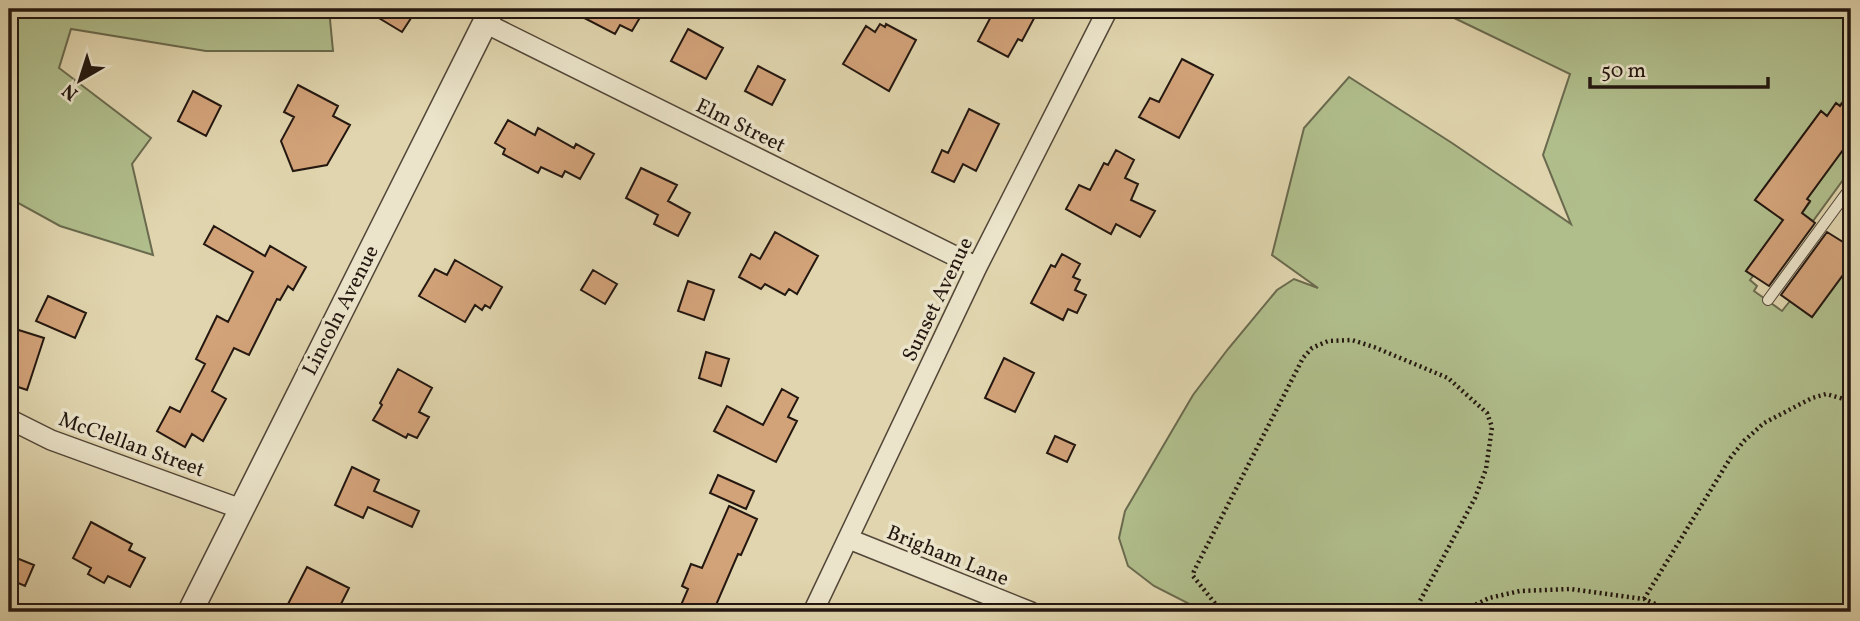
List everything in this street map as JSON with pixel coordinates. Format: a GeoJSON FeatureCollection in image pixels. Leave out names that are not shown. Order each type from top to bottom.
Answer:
{"type":"FeatureCollection","features":[{"type":"Feature","properties":{"kind":"street","name":"Sunset Avenue"},"geometry":{"type":"LineString","coordinates":[[813,612],[977,267],[1108,9]]}},
{"type":"Feature","properties":{"kind":"street","name":"Elm Street"},"geometry":{"type":"LineString","coordinates":[[488,16],[977,267]]}},
{"type":"Feature","properties":{"kind":"street","name":"Lincoln Avenue"},"geometry":{"type":"LineString","coordinates":[[190,612],[488,16]]}},
{"type":"Feature","properties":{"kind":"street","name":"McClellan Street"},"geometry":{"type":"LineString","coordinates":[[9,419],[51,440],[241,509]]}},
{"type":"Feature","properties":{"kind":"street","name":"Brigham Lane"},"geometry":{"type":"LineString","coordinates":[[849,539],[1031,612]]}},
{"type":"Feature","properties":{"kind":"lane"},"geometry":{"type":"LineString","coordinates":[[1768,300],[1851,187]]}},
{"type":"Feature","properties":{"kind":"path"},"geometry":{"type":"LineString","coordinates":[[1222,612],[1193,576],[1194,571],[1303,358],[1312,348],[1328,341],[1352,340],[1448,378],[1487,413],[1492,427],[1486,469],[1475,498],[1414,612]]}},
{"type":"Feature","properties":{"kind":"path"},"geometry":{"type":"LineString","coordinates":[[1644,599],[1731,457],[1744,441],[1764,423],[1812,398],[1826,394],[1851,401]]}},
{"type":"Feature","properties":{"kind":"path"},"geometry":{"type":"LineString","coordinates":[[1461,612],[1489,598],[1520,592],[1570,589],[1644,599],[1673,612]]}},
{"type":"Feature","properties":{"kind":"green space"},"geometry":{"type":"Polygon","coordinates":[[[9,9],[329,9],[333,51],[206,51],[71,29],[59,68],[151,138],[132,164],[153,255],[60,226],[9,198],[9,9]]]}},
{"type":"Feature","properties":{"kind":"green space"},"geometry":{"type":"Polygon","coordinates":[[[1438,9],[1851,9],[1851,106],[1844,101],[1827,116],[1821,111],[1755,200],[1783,220],[1746,271],[1753,276],[1750,280],[1757,286],[1754,291],[1782,311],[1790,301],[1812,317],[1849,267],[1851,268],[1851,612],[1645,612],[1634,607],[1608,612],[1205,612],[1154,586],[1128,566],[1119,538],[1125,511],[1193,395],[1277,290],[1294,279],[1318,288],[1272,255],[1304,128],[1349,77],[1571,224],[1543,155],[1570,74],[1438,9]]]}},
{"type":"Feature","properties":{"kind":"green space"},"geometry":{"type":"Polygon","coordinates":[[[1851,139],[1851,169],[1813,221],[1802,213],[1810,202],[1807,199],[1851,139]]]}},
{"type":"Feature","properties":{"kind":"building"},"geometry":{"type":"Polygon","coordinates":[[[364,9],[417,9],[402,32],[364,9]]]}},
{"type":"Feature","properties":{"kind":"building"},"geometry":{"type":"Polygon","coordinates":[[[567,9],[645,9],[632,31],[620,25],[615,34],[567,9]]]}},
{"type":"Feature","properties":{"kind":"building"},"geometry":{"type":"Polygon","coordinates":[[[995,9],[1039,9],[1022,41],[1018,39],[1008,57],[978,41],[995,9]]]}},
{"type":"Feature","properties":{"kind":"building"},"geometry":{"type":"Polygon","coordinates":[[[880,24],[885,27],[886,24],[916,40],[889,91],[843,64],[866,26],[875,32],[880,24]]]}},
{"type":"Feature","properties":{"kind":"building"},"geometry":{"type":"Polygon","coordinates":[[[688,29],[723,48],[706,79],[671,61],[688,29]]]}},
{"type":"Feature","properties":{"kind":"building"},"geometry":{"type":"Polygon","coordinates":[[[1182,59],[1213,75],[1179,138],[1139,117],[1150,98],[1159,102],[1182,59]]]}},
{"type":"Feature","properties":{"kind":"building"},"geometry":{"type":"Polygon","coordinates":[[[758,66],[785,80],[772,105],[745,91],[758,66]]]}},
{"type":"Feature","properties":{"kind":"building"},"geometry":{"type":"Polygon","coordinates":[[[298,85],[338,106],[333,116],[350,125],[327,165],[293,171],[281,141],[294,117],[284,112],[298,85]]]}},
{"type":"Feature","properties":{"kind":"building"},"geometry":{"type":"Polygon","coordinates":[[[193,91],[221,106],[206,136],[178,121],[193,91]]]}},
{"type":"Feature","properties":{"kind":"building"},"geometry":{"type":"Polygon","coordinates":[[[1851,91],[1851,139],[1807,199],[1810,201],[1802,213],[1815,223],[1769,286],[1746,271],[1783,220],[1755,200],[1821,111],[1827,116],[1836,103],[1840,106],[1851,91]]]}},
{"type":"Feature","properties":{"kind":"building"},"geometry":{"type":"Polygon","coordinates":[[[969,109],[999,124],[976,171],[963,164],[954,182],[932,172],[942,150],[948,153],[969,109]]]}},
{"type":"Feature","properties":{"kind":"building"},"geometry":{"type":"Polygon","coordinates":[[[508,120],[535,135],[538,128],[574,148],[576,144],[594,154],[580,179],[565,171],[562,177],[541,167],[538,173],[503,154],[505,149],[495,143],[508,120]]]}},
{"type":"Feature","properties":{"kind":"building"},"geometry":{"type":"Polygon","coordinates":[[[1116,150],[1134,160],[1125,178],[1138,184],[1131,200],[1155,211],[1140,237],[1116,224],[1111,234],[1066,209],[1079,185],[1090,190],[1104,163],[1108,165],[1116,150]]]}},
{"type":"Feature","properties":{"kind":"building"},"geometry":{"type":"Polygon","coordinates":[[[641,168],[677,185],[668,201],[690,213],[678,236],[654,224],[658,215],[626,198],[641,168]]]}},
{"type":"Feature","properties":{"kind":"building"},"geometry":{"type":"Polygon","coordinates":[[[214,226],[265,256],[270,246],[306,267],[293,290],[288,286],[280,300],[277,299],[249,355],[234,348],[212,391],[226,399],[203,441],[192,434],[185,447],[157,431],[170,407],[180,412],[205,364],[196,359],[217,316],[228,322],[253,272],[204,244],[214,226]]]}},
{"type":"Feature","properties":{"kind":"building"},"geometry":{"type":"Polygon","coordinates":[[[775,232],[818,256],[797,294],[789,289],[785,295],[765,284],[761,289],[739,277],[751,254],[760,259],[775,232]]]}},
{"type":"Feature","properties":{"kind":"building"},"geometry":{"type":"Polygon","coordinates":[[[1827,232],[1851,247],[1851,264],[1812,317],[1781,295],[1827,232]]]}},
{"type":"Feature","properties":{"kind":"building"},"geometry":{"type":"Polygon","coordinates":[[[1062,254],[1080,264],[1073,277],[1080,280],[1075,290],[1086,295],[1077,313],[1068,309],[1063,320],[1031,303],[1051,265],[1055,267],[1062,254]]]}},
{"type":"Feature","properties":{"kind":"building"},"geometry":{"type":"Polygon","coordinates":[[[455,260],[502,287],[490,308],[485,305],[482,310],[475,305],[465,322],[419,296],[435,269],[447,275],[455,260]]]}},
{"type":"Feature","properties":{"kind":"building"},"geometry":{"type":"Polygon","coordinates":[[[593,270],[617,284],[605,304],[581,290],[593,270]]]}},
{"type":"Feature","properties":{"kind":"building"},"geometry":{"type":"Polygon","coordinates":[[[688,281],[714,290],[704,320],[678,311],[688,281]]]}},
{"type":"Feature","properties":{"kind":"building"},"geometry":{"type":"Polygon","coordinates":[[[48,296],[86,313],[75,338],[36,321],[48,296]]]}},
{"type":"Feature","properties":{"kind":"building"},"geometry":{"type":"Polygon","coordinates":[[[9,327],[44,338],[27,390],[9,384],[9,327]]]}},
{"type":"Feature","properties":{"kind":"building"},"geometry":{"type":"Polygon","coordinates":[[[706,352],[729,359],[721,386],[699,378],[706,352]]]}},
{"type":"Feature","properties":{"kind":"building"},"geometry":{"type":"Polygon","coordinates":[[[1004,358],[1034,373],[1015,412],[985,398],[1004,358]]]}},
{"type":"Feature","properties":{"kind":"building"},"geometry":{"type":"Polygon","coordinates":[[[398,369],[432,388],[419,412],[429,417],[417,438],[408,434],[406,438],[373,420],[398,369]]]}},
{"type":"Feature","properties":{"kind":"building"},"geometry":{"type":"Polygon","coordinates":[[[782,389],[798,398],[788,417],[797,421],[776,462],[714,431],[727,406],[763,425],[782,389]]]}},
{"type":"Feature","properties":{"kind":"building"},"geometry":{"type":"Polygon","coordinates":[[[1055,436],[1075,445],[1067,462],[1047,453],[1055,436]]]}},
{"type":"Feature","properties":{"kind":"building"},"geometry":{"type":"Polygon","coordinates":[[[352,467],[379,480],[374,491],[419,511],[412,527],[368,507],[363,518],[335,505],[352,467]]]}},
{"type":"Feature","properties":{"kind":"building"},"geometry":{"type":"Polygon","coordinates":[[[718,475],[754,491],[746,509],[710,493],[718,475]]]}},
{"type":"Feature","properties":{"kind":"building"},"geometry":{"type":"Polygon","coordinates":[[[729,506],[757,519],[741,555],[738,554],[713,612],[678,612],[688,589],[682,586],[691,564],[702,568],[729,506]]]}},
{"type":"Feature","properties":{"kind":"building"},"geometry":{"type":"Polygon","coordinates":[[[91,522],[132,544],[129,550],[145,558],[130,587],[108,576],[104,583],[88,574],[91,568],[73,558],[91,522]]]}},
{"type":"Feature","properties":{"kind":"building"},"geometry":{"type":"Polygon","coordinates":[[[9,555],[34,565],[25,586],[9,579],[9,555]]]}},
{"type":"Feature","properties":{"kind":"building"},"geometry":{"type":"Polygon","coordinates":[[[307,567],[349,588],[337,612],[299,612],[287,606],[307,567]]]}}]}
